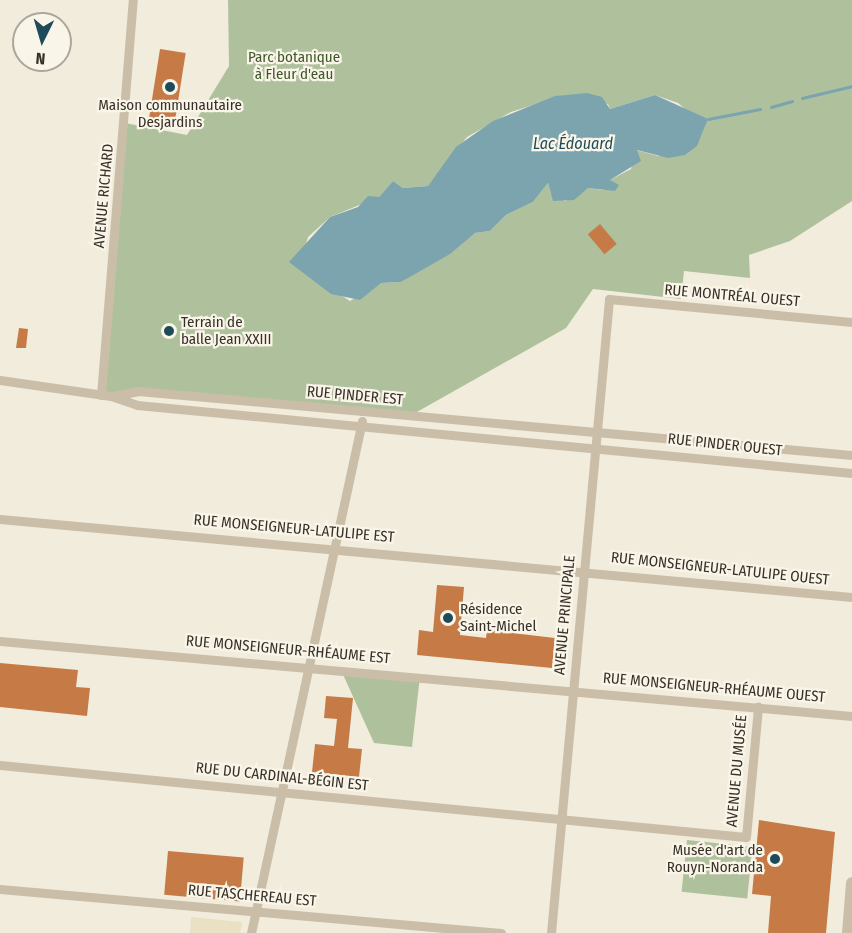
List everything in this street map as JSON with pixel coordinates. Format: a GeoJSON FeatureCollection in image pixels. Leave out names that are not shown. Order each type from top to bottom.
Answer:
{"type":"FeatureCollection","features":[{"type":"Feature","properties":{"kind":"street","name":"AVENUE RICHARD"},"geometry":{"type":"LineString","coordinates":[[106,396],[133,0]]}},
{"type":"Feature","properties":{"kind":"street","name":"RUE MONTRÉAL OUEST"},"geometry":{"type":"LineString","coordinates":[[609,299],[852,322]]}},
{"type":"Feature","properties":{"kind":"street","name":"AVENUE PRINCIPALE"},"geometry":{"type":"LineString","coordinates":[[551,933],[609,299]]}},
{"type":"Feature","properties":{"kind":"street","name":"RUE PINDER EST"},"geometry":{"type":"LineString","coordinates":[[0,380],[106,396],[137,405],[595,447]]}},
{"type":"Feature","properties":{"kind":"street","name":"RUE PINDER EST"},"geometry":{"type":"LineString","coordinates":[[0,386],[30,385]]}},
{"type":"Feature","properties":{"kind":"street","name":"RUE PINDER EST"},"geometry":{"type":"LineString","coordinates":[[106,396],[138,391],[364,413],[597,431]]}},
{"type":"Feature","properties":{"kind":"street"},"geometry":{"type":"LineString","coordinates":[[251,933],[364,413]]}},
{"type":"Feature","properties":{"kind":"street","name":"RUE PINDER OUEST"},"geometry":{"type":"LineString","coordinates":[[597,431],[852,455]]}},
{"type":"Feature","properties":{"kind":"street","name":"RUE PINDER OUEST"},"geometry":{"type":"LineString","coordinates":[[595,447],[852,472]]}},
{"type":"Feature","properties":{"kind":"street","name":"RUE MONSEIGNEUR-LATULIPE EST"},"geometry":{"type":"LineString","coordinates":[[0,519],[336,547],[584,571]]}},
{"type":"Feature","properties":{"kind":"street","name":"RUE MONSEIGNEUR-LATULIPE OUEST"},"geometry":{"type":"LineString","coordinates":[[584,571],[852,597]]}},
{"type":"Feature","properties":{"kind":"street","name":"RUE MONSEIGNEUR-RHÉAUME EST"},"geometry":{"type":"LineString","coordinates":[[0,641],[573,689]]}},
{"type":"Feature","properties":{"kind":"street","name":"RUE MONSEIGNEUR-RHÉAUME OUEST"},"geometry":{"type":"LineString","coordinates":[[573,689],[852,716]]}},
{"type":"Feature","properties":{"kind":"street","name":"AVENUE DU MUSÉE"},"geometry":{"type":"LineString","coordinates":[[746,837],[758,707]]}},
{"type":"Feature","properties":{"kind":"street","name":"RUE DU CARDINAL-BÉGIN EST"},"geometry":{"type":"LineString","coordinates":[[0,765],[746,837]]}},
{"type":"Feature","properties":{"kind":"street"},"geometry":{"type":"LineString","coordinates":[[848,933],[852,883]]}},
{"type":"Feature","properties":{"kind":"street","name":"RUE TASCHEREAU EST"},"geometry":{"type":"LineString","coordinates":[[0,889],[501,933]]}},
{"type":"Feature","properties":{"kind":"green space","name":"Parc botanique à Fleur d'eau"},"geometry":{"type":"Polygon","coordinates":[[[228,0],[852,0],[852,201],[790,241],[749,255],[750,278],[684,271],[681,299],[593,289],[566,328],[408,417],[138,391],[101,395],[125,123],[187,135],[229,66],[228,0]],[[565,95],[511,112],[467,137],[428,186],[403,188],[393,181],[379,197],[330,217],[308,237],[299,268],[350,301],[381,283],[401,282],[475,233],[490,231],[506,215],[533,202],[548,183],[551,194],[565,201],[588,188],[604,190],[613,184],[610,180],[631,169],[636,150],[658,156],[697,145],[705,126],[678,103],[655,95],[610,109],[608,104],[565,95]]]}},
{"type":"Feature","properties":{"kind":"green space"},"geometry":{"type":"Polygon","coordinates":[[[341,670],[420,676],[412,747],[374,743],[341,670]]]}},
{"type":"Feature","properties":{"kind":"green space"},"geometry":{"type":"Polygon","coordinates":[[[687,840],[753,847],[747,899],[682,892],[687,840]]]}},
{"type":"Feature","properties":{"kind":"shaded area"},"geometry":{"type":"Polygon","coordinates":[[[191,917],[242,922],[240,933],[190,933],[191,917]]]}},
{"type":"Feature","properties":{"kind":"water","name":"Lac Édouard"},"geometry":{"type":"Polygon","coordinates":[[[587,93],[602,97],[610,109],[655,95],[708,119],[697,146],[685,155],[668,158],[637,150],[641,161],[610,180],[619,185],[615,191],[588,188],[574,200],[553,201],[548,183],[533,202],[506,215],[490,231],[475,233],[450,254],[401,282],[381,283],[360,300],[331,294],[289,262],[330,217],[358,207],[368,196],[379,197],[393,181],[403,188],[428,186],[456,147],[493,121],[555,96],[587,93]]]}},
{"type":"Feature","properties":{"kind":"building","name":"Maison communautaire Desjardins"},"geometry":{"type":"Polygon","coordinates":[[[160,49],[186,53],[174,124],[149,120],[160,49]]]}},
{"type":"Feature","properties":{"kind":"building"},"geometry":{"type":"Polygon","coordinates":[[[600,224],[617,244],[604,254],[588,234],[600,224]]]}},
{"type":"Feature","properties":{"kind":"building"},"geometry":{"type":"Polygon","coordinates":[[[19,328],[28,329],[26,348],[16,348],[19,328]]]}},
{"type":"Feature","properties":{"kind":"building"},"geometry":{"type":"Polygon","coordinates":[[[437,585],[464,587],[460,635],[486,638],[487,630],[555,638],[552,668],[417,655],[419,630],[433,632],[437,585]]]}},
{"type":"Feature","properties":{"kind":"building"},"geometry":{"type":"Polygon","coordinates":[[[0,663],[78,670],[76,687],[90,688],[87,716],[0,707],[0,663]]]}},
{"type":"Feature","properties":{"kind":"building"},"geometry":{"type":"Polygon","coordinates":[[[326,696],[353,698],[348,748],[362,749],[359,777],[312,772],[315,744],[334,746],[337,719],[324,718],[326,696]]]}},
{"type":"Feature","properties":{"kind":"building"},"geometry":{"type":"Polygon","coordinates":[[[759,820],[835,832],[826,933],[768,933],[771,896],[752,894],[759,820]]]}},
{"type":"Feature","properties":{"kind":"building"},"geometry":{"type":"Polygon","coordinates":[[[168,851],[244,858],[240,901],[164,895],[168,851]]]}},
{"type":"Feature","properties":{"kind":"waterway"},"geometry":{"type":"LineString","coordinates":[[802,98],[852,86]]}},
{"type":"Feature","properties":{"kind":"waterway"},"geometry":{"type":"LineString","coordinates":[[771,107],[792,101]]}},
{"type":"Feature","properties":{"kind":"waterway"},"geometry":{"type":"LineString","coordinates":[[708,119],[760,109]]}},
{"type":"Feature","properties":{"kind":"place","name":"Maison communautaire Desjardins"},"geometry":{"type":"Point","coordinates":[170,87]}},
{"type":"Feature","properties":{"kind":"place","name":"Terrain de balle Jean XXIII"},"geometry":{"type":"Point","coordinates":[169,331]}},
{"type":"Feature","properties":{"kind":"place","name":"Résidence Saint-Michel"},"geometry":{"type":"Point","coordinates":[448,618]}},
{"type":"Feature","properties":{"kind":"place","name":"Musée d'art de Rouyn-Noranda"},"geometry":{"type":"Point","coordinates":[775,859]}}]}
